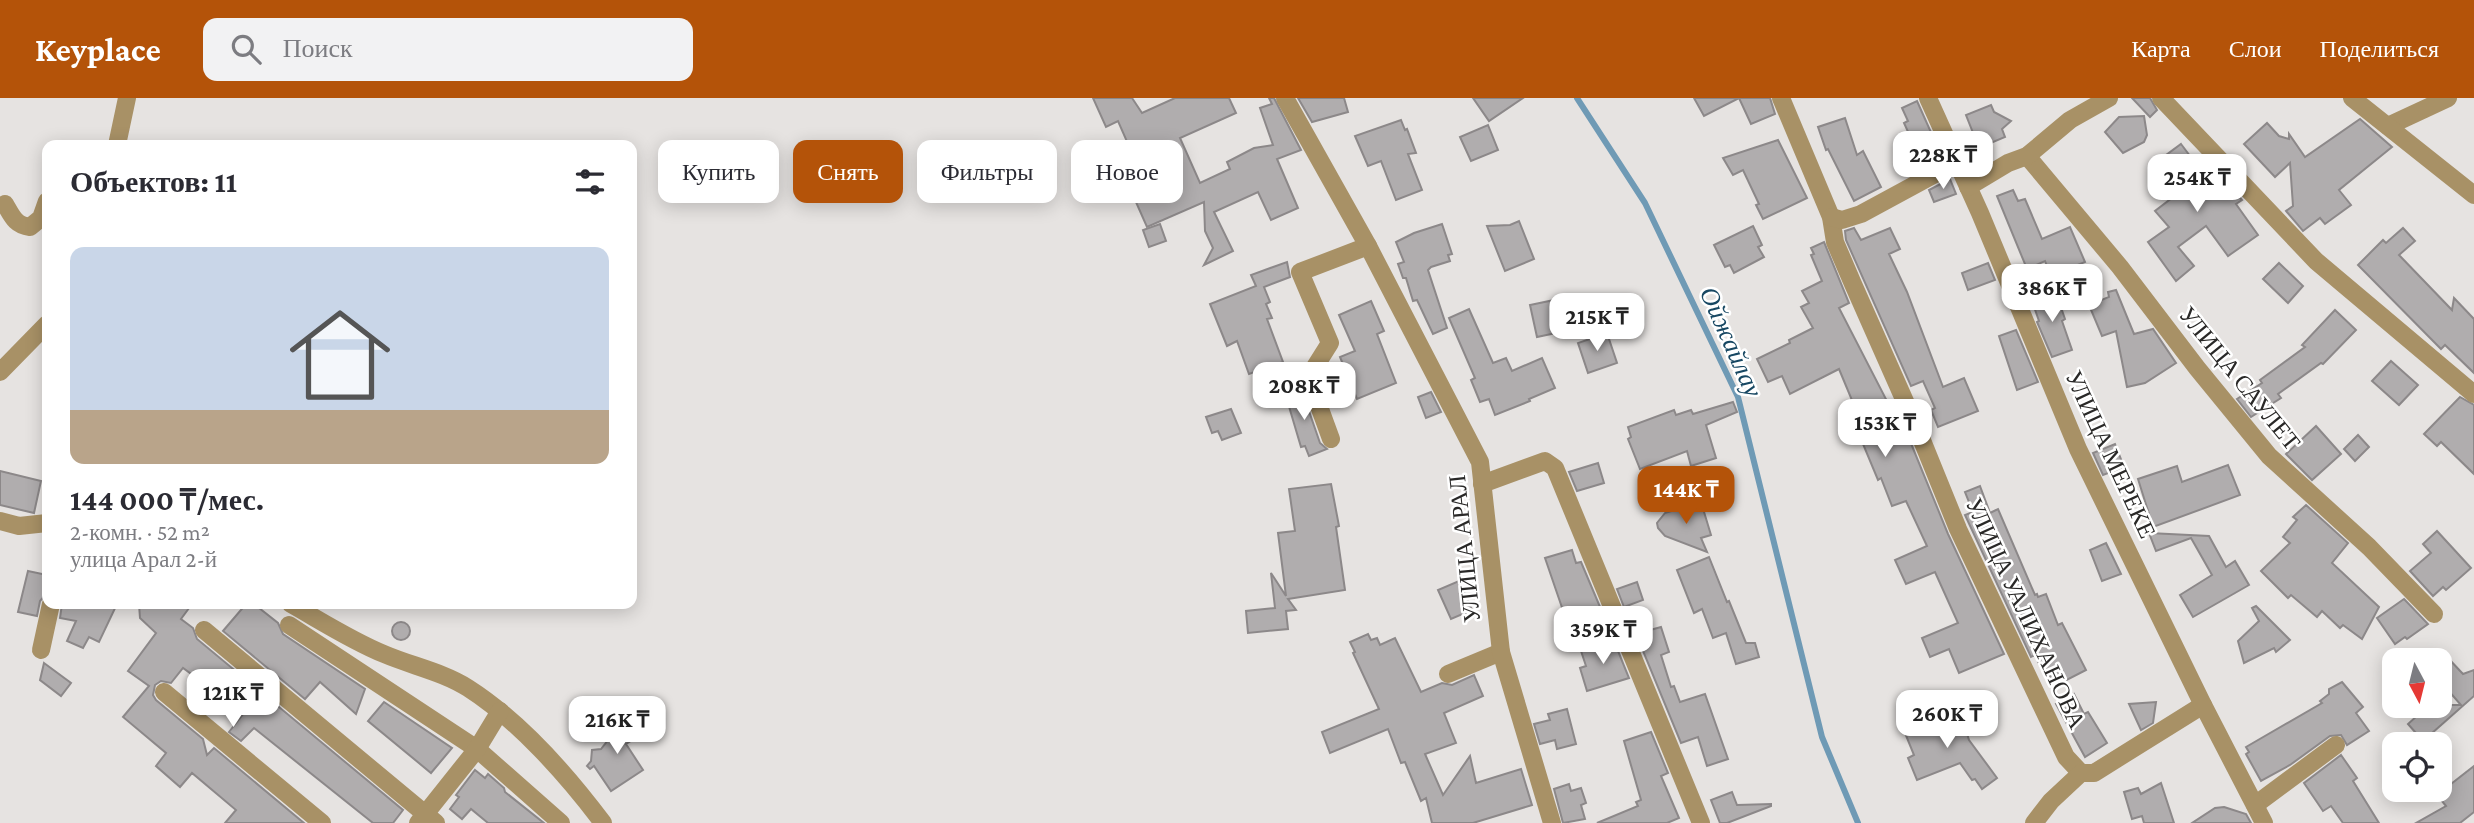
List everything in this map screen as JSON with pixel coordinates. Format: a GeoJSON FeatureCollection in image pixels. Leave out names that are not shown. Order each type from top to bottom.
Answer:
{"type":"FeatureCollection","features":[{"type":"Feature","properties":{"kind":"street"},"geometry":{"type":"LineString","coordinates":[[118,140],[127,98]]}},
{"type":"Feature","properties":{"kind":"street","name":"УЛИЦА АРАЛ"},"geometry":{"type":"LineString","coordinates":[[1285,98],[1368,246],[1480,461],[1501,652],[1552,823]]}},
{"type":"Feature","properties":{"kind":"street","name":"УЛИЦА УАЛИХАНОВА"},"geometry":{"type":"LineString","coordinates":[[1781,98],[1831,217],[1840,252],[1958,529],[2066,757],[2081,773]]}},
{"type":"Feature","properties":{"kind":"street","name":"УЛИЦА МЕРЕКЕ"},"geometry":{"type":"LineString","coordinates":[[1928,98],[2078,449],[2264,823]]}},
{"type":"Feature","properties":{"kind":"street"},"geometry":{"type":"LineString","coordinates":[[1968,187],[1986,174],[2027,156],[2070,120],[2109,98]]}},
{"type":"Feature","properties":{"kind":"street"},"geometry":{"type":"LineString","coordinates":[[2161,98],[2316,261],[2474,394]]}},
{"type":"Feature","properties":{"kind":"street"},"geometry":{"type":"LineString","coordinates":[[2352,98],[2474,195]]}},
{"type":"Feature","properties":{"kind":"street"},"geometry":{"type":"LineString","coordinates":[[2388,125],[2448,98]]}},
{"type":"Feature","properties":{"kind":"street","name":"УЛИЦА САУЛЕТ"},"geometry":{"type":"LineString","coordinates":[[2027,156],[2127,275],[2197,368],[2269,456],[2369,547],[2434,614]]}},
{"type":"Feature","properties":{"kind":"street"},"geometry":{"type":"LineString","coordinates":[[1831,217],[1842,219],[1861,214],[1957,162]]}},
{"type":"Feature","properties":{"kind":"street"},"geometry":{"type":"LineString","coordinates":[[5,204],[20,225],[30,227],[42,215]]}},
{"type":"Feature","properties":{"kind":"street"},"geometry":{"type":"LineString","coordinates":[[1331,439],[1312,387],[1313,370],[1329,343],[1300,272],[1368,246]]}},
{"type":"Feature","properties":{"kind":"street"},"geometry":{"type":"LineString","coordinates":[[0,372],[42,329]]}},
{"type":"Feature","properties":{"kind":"street"},"geometry":{"type":"LineString","coordinates":[[1482,484],[1545,461],[1555,468],[1701,823]]}},
{"type":"Feature","properties":{"kind":"street"},"geometry":{"type":"LineString","coordinates":[[0,521],[19,526],[42,524]]}},
{"type":"Feature","properties":{"kind":"street"},"geometry":{"type":"LineString","coordinates":[[41,650],[50,609]]}},
{"type":"Feature","properties":{"kind":"street"},"geometry":{"type":"LineString","coordinates":[[299,609],[383,654],[423,667],[466,687],[500,711],[578,789],[603,823]]}},
{"type":"Feature","properties":{"kind":"street"},"geometry":{"type":"LineString","coordinates":[[289,625],[477,749],[561,823]]}},
{"type":"Feature","properties":{"kind":"street"},"geometry":{"type":"LineString","coordinates":[[204,630],[426,820],[477,749],[500,711]]}},
{"type":"Feature","properties":{"kind":"street"},"geometry":{"type":"LineString","coordinates":[[1448,674],[1501,652]]}},
{"type":"Feature","properties":{"kind":"street"},"geometry":{"type":"LineString","coordinates":[[164,692],[322,823]]}},
{"type":"Feature","properties":{"kind":"street"},"geometry":{"type":"LineString","coordinates":[[2034,823],[2051,801],[2081,773],[2094,773],[2203,705]]}},
{"type":"Feature","properties":{"kind":"street"},"geometry":{"type":"LineString","coordinates":[[2255,805],[2336,745]]}},
{"type":"Feature","properties":{"kind":"building"},"geometry":{"type":"Polygon","coordinates":[[[1093,98],[1132,98],[1142,113],[1175,98],[1229,98],[1236,113],[1180,138],[1181,140],[1126,140],[1118,121],[1106,127],[1093,98]]]}},
{"type":"Feature","properties":{"kind":"building"},"geometry":{"type":"Polygon","coordinates":[[[1269,98],[1274,98],[1301,150],[1277,159],[1298,208],[1271,220],[1258,192],[1214,212],[1233,251],[1204,265],[1213,248],[1205,231],[1204,202],[1147,227],[1136,203],[1183,203],[1183,145],[1200,183],[1230,169],[1227,162],[1254,148],[1273,145],[1260,108],[1272,104],[1269,98]]]}},
{"type":"Feature","properties":{"kind":"building"},"geometry":{"type":"Polygon","coordinates":[[[1298,98],[1344,98],[1348,112],[1312,122],[1298,98]]]}},
{"type":"Feature","properties":{"kind":"building"},"geometry":{"type":"Polygon","coordinates":[[[1473,98],[1523,98],[1489,121],[1473,98]]]}},
{"type":"Feature","properties":{"kind":"building"},"geometry":{"type":"Polygon","coordinates":[[[1694,98],[1739,98],[1704,116],[1694,98]]]}},
{"type":"Feature","properties":{"kind":"building"},"geometry":{"type":"Polygon","coordinates":[[[1739,98],[1770,98],[1775,114],[1751,124],[1739,98]]]}},
{"type":"Feature","properties":{"kind":"building"},"geometry":{"type":"Polygon","coordinates":[[[2132,98],[2150,98],[2157,110],[2150,117],[2132,98]]]}},
{"type":"Feature","properties":{"kind":"building"},"geometry":{"type":"Polygon","coordinates":[[[1917,101],[1942,157],[1924,167],[1904,123],[1908,121],[1902,108],[1917,101]]]}},
{"type":"Feature","properties":{"kind":"building"},"geometry":{"type":"Polygon","coordinates":[[[1991,105],[1994,112],[2011,121],[2002,129],[2005,137],[1979,148],[1966,115],[1991,105]]]}},
{"type":"Feature","properties":{"kind":"building"},"geometry":{"type":"Polygon","coordinates":[[[2144,116],[2147,135],[2144,142],[2123,153],[2105,132],[2119,117],[2144,116]]]}},
{"type":"Feature","properties":{"kind":"building"},"geometry":{"type":"Polygon","coordinates":[[[1845,118],[1857,155],[1863,151],[1881,187],[1854,201],[1828,149],[1826,150],[1818,127],[1845,118]]]}},
{"type":"Feature","properties":{"kind":"building"},"geometry":{"type":"Polygon","coordinates":[[[2360,119],[2392,147],[2339,190],[2351,205],[2325,224],[2320,218],[2303,231],[2286,211],[2293,206],[2290,163],[2275,177],[2244,144],[2267,123],[2279,136],[2289,139],[2289,134],[2305,157],[2360,119]]]}},
{"type":"Feature","properties":{"kind":"building"},"geometry":{"type":"Polygon","coordinates":[[[1401,120],[1416,153],[1408,154],[1422,190],[1396,200],[1381,161],[1368,166],[1355,136],[1401,120]]]}},
{"type":"Feature","properties":{"kind":"building"},"geometry":{"type":"Polygon","coordinates":[[[1488,125],[1498,150],[1471,161],[1460,137],[1488,125]]]}},
{"type":"Feature","properties":{"kind":"building"},"geometry":{"type":"Polygon","coordinates":[[[1778,140],[1807,198],[1763,219],[1743,170],[1733,175],[1723,158],[1778,140]]]}},
{"type":"Feature","properties":{"kind":"building"},"geometry":{"type":"Polygon","coordinates":[[[2181,144],[2215,189],[2225,181],[2242,200],[2236,204],[2258,235],[2228,256],[2206,226],[2178,247],[2194,266],[2176,281],[2148,242],[2169,227],[2155,211],[2181,191],[2158,161],[2181,144]]]}},
{"type":"Feature","properties":{"kind":"building"},"geometry":{"type":"Polygon","coordinates":[[[1950,179],[1956,194],[1934,202],[1929,190],[1950,179]]]}},
{"type":"Feature","properties":{"kind":"building"},"geometry":{"type":"Polygon","coordinates":[[[2013,190],[2018,201],[2025,199],[2042,239],[2070,227],[2085,262],[2051,276],[2045,261],[2027,269],[1997,196],[2013,190]]]}},
{"type":"Feature","properties":{"kind":"building"},"geometry":{"type":"Polygon","coordinates":[[[1519,221],[1534,259],[1505,271],[1487,226],[1510,225],[1519,221]]]}},
{"type":"Feature","properties":{"kind":"building"},"geometry":{"type":"Polygon","coordinates":[[[1160,224],[1166,241],[1149,247],[1143,230],[1160,224]]]}},
{"type":"Feature","properties":{"kind":"building"},"geometry":{"type":"Polygon","coordinates":[[[1442,224],[1452,254],[1448,255],[1450,261],[1428,270],[1447,328],[1433,334],[1417,300],[1413,301],[1406,278],[1403,278],[1398,264],[1404,262],[1396,242],[1442,224]]]}},
{"type":"Feature","properties":{"kind":"building"},"geometry":{"type":"Polygon","coordinates":[[[1753,226],[1762,245],[1758,247],[1764,257],[1734,273],[1730,265],[1725,267],[1714,245],[1753,226]]]}},
{"type":"Feature","properties":{"kind":"building"},"geometry":{"type":"Polygon","coordinates":[[[1854,228],[1861,240],[1890,228],[1900,249],[1889,254],[1907,292],[1943,387],[1964,378],[1978,411],[1938,427],[1931,410],[1935,408],[1923,381],[1911,386],[1846,240],[1845,231],[1854,228]]]}},
{"type":"Feature","properties":{"kind":"building"},"geometry":{"type":"Polygon","coordinates":[[[2403,228],[2415,241],[2399,255],[2452,310],[2454,298],[2474,319],[2474,373],[2445,345],[2441,349],[2358,265],[2383,240],[2386,243],[2403,228]]]}},
{"type":"Feature","properties":{"kind":"building"},"geometry":{"type":"Polygon","coordinates":[[[1824,242],[1849,303],[1839,308],[1908,442],[1910,441],[1948,534],[2004,654],[1959,673],[1949,649],[1930,657],[1922,638],[1958,623],[1935,572],[1906,584],[1895,560],[1927,546],[1906,501],[1892,506],[1881,478],[1878,480],[1848,408],[1854,405],[1839,369],[1790,394],[1782,376],[1768,382],[1757,359],[1813,328],[1801,307],[1809,303],[1802,291],[1822,281],[1811,255],[1814,254],[1811,248],[1824,242]]]}},
{"type":"Feature","properties":{"kind":"building"},"geometry":{"type":"Polygon","coordinates":[[[1287,262],[1290,277],[1264,287],[1270,302],[1266,304],[1272,318],[1267,319],[1283,362],[1249,374],[1237,341],[1227,346],[1210,304],[1256,286],[1251,275],[1287,262]]]}},
{"type":"Feature","properties":{"kind":"building"},"geometry":{"type":"Polygon","coordinates":[[[1988,263],[1995,280],[1968,290],[1962,273],[1988,263]]]}},
{"type":"Feature","properties":{"kind":"building"},"geometry":{"type":"Polygon","coordinates":[[[2279,263],[2303,286],[2288,303],[2263,279],[2279,263]]]}},
{"type":"Feature","properties":{"kind":"building"},"geometry":{"type":"Polygon","coordinates":[[[2116,290],[2134,334],[2153,329],[2176,363],[2145,383],[2127,387],[2116,331],[2102,336],[2089,305],[2109,297],[2108,292],[2116,290]]]}},
{"type":"Feature","properties":{"kind":"building"},"geometry":{"type":"Polygon","coordinates":[[[2056,293],[2072,350],[2052,357],[2037,322],[2039,321],[2032,301],[2056,293]]]}},
{"type":"Feature","properties":{"kind":"building"},"geometry":{"type":"Polygon","coordinates":[[[1554,300],[1555,305],[1569,302],[1575,329],[1537,337],[1530,305],[1554,300]]]}},
{"type":"Feature","properties":{"kind":"building"},"geometry":{"type":"Polygon","coordinates":[[[1371,301],[1384,331],[1377,334],[1396,383],[1357,399],[1340,357],[1355,351],[1339,315],[1371,301]]]}},
{"type":"Feature","properties":{"kind":"building"},"geometry":{"type":"Polygon","coordinates":[[[1469,309],[1493,363],[1506,358],[1512,371],[1542,358],[1555,388],[1495,415],[1489,399],[1480,402],[1471,380],[1475,378],[1449,318],[1469,309]]]}},
{"type":"Feature","properties":{"kind":"building"},"geometry":{"type":"Polygon","coordinates":[[[2335,310],[2356,330],[2323,364],[2278,394],[2281,398],[2251,417],[2237,399],[2262,383],[2260,380],[2305,347],[2302,345],[2335,310]]]}},
{"type":"Feature","properties":{"kind":"building"},"geometry":{"type":"Polygon","coordinates":[[[2016,330],[2038,382],[2017,390],[1999,336],[2016,330]]]}},
{"type":"Feature","properties":{"kind":"building"},"geometry":{"type":"Polygon","coordinates":[[[1607,333],[1617,363],[1588,373],[1578,343],[1607,333]]]}},
{"type":"Feature","properties":{"kind":"building"},"geometry":{"type":"Polygon","coordinates":[[[2391,361],[2418,385],[2399,405],[2372,381],[2391,361]]]}},
{"type":"Feature","properties":{"kind":"building"},"geometry":{"type":"Polygon","coordinates":[[[1301,388],[1320,443],[1327,449],[1309,456],[1305,446],[1301,447],[1285,393],[1301,388]]]}},
{"type":"Feature","properties":{"kind":"building"},"geometry":{"type":"Polygon","coordinates":[[[1431,392],[1441,412],[1426,418],[1418,397],[1431,392]]]}},
{"type":"Feature","properties":{"kind":"building"},"geometry":{"type":"Polygon","coordinates":[[[2460,397],[2474,405],[2474,474],[2441,442],[2437,446],[2424,434],[2460,397]]]}},
{"type":"Feature","properties":{"kind":"building"},"geometry":{"type":"Polygon","coordinates":[[[1733,402],[1737,412],[1706,425],[1716,458],[1691,466],[1687,451],[1640,469],[1628,439],[1631,437],[1628,427],[1674,410],[1676,415],[1691,410],[1693,414],[1733,402]]]}},
{"type":"Feature","properties":{"kind":"building"},"geometry":{"type":"Polygon","coordinates":[[[1231,409],[1241,433],[1222,440],[1218,431],[1212,433],[1206,417],[1231,409]]]}},
{"type":"Feature","properties":{"kind":"building"},"geometry":{"type":"Polygon","coordinates":[[[2316,426],[2341,454],[2312,480],[2286,454],[2316,426]]]}},
{"type":"Feature","properties":{"kind":"building"},"geometry":{"type":"Polygon","coordinates":[[[2358,435],[2369,447],[2355,461],[2344,449],[2358,435]]]}},
{"type":"Feature","properties":{"kind":"building"},"geometry":{"type":"Polygon","coordinates":[[[2115,444],[2124,467],[2103,475],[2093,453],[2115,444]]]}},
{"type":"Feature","properties":{"kind":"building"},"geometry":{"type":"Polygon","coordinates":[[[1598,463],[1604,483],[1577,491],[1569,472],[1598,463]]]}},
{"type":"Feature","properties":{"kind":"building"},"geometry":{"type":"Polygon","coordinates":[[[2228,465],[2240,495],[2153,527],[2138,479],[2177,466],[2182,482],[2228,465]]]}},
{"type":"Feature","properties":{"kind":"building"},"geometry":{"type":"Polygon","coordinates":[[[0,471],[41,481],[34,513],[0,505],[0,471]]]}},
{"type":"Feature","properties":{"kind":"building"},"geometry":{"type":"Polygon","coordinates":[[[1331,484],[1339,526],[1336,527],[1345,590],[1288,599],[1296,610],[1286,611],[1288,629],[1248,633],[1246,611],[1275,608],[1271,573],[1286,596],[1278,533],[1295,531],[1289,489],[1331,484]]]}},
{"type":"Feature","properties":{"kind":"building"},"geometry":{"type":"Polygon","coordinates":[[[1980,486],[1990,513],[1998,509],[2035,595],[2038,597],[2046,594],[2058,625],[2062,623],[2086,670],[2055,686],[2047,672],[2044,674],[2035,655],[2031,657],[1965,515],[1973,512],[1965,492],[1980,486]]]}},
{"type":"Feature","properties":{"kind":"building"},"geometry":{"type":"Polygon","coordinates":[[[1701,502],[1711,535],[1701,538],[1707,552],[1665,536],[1657,523],[1665,513],[1701,502]]]}},
{"type":"Feature","properties":{"kind":"building"},"geometry":{"type":"Polygon","coordinates":[[[2306,505],[2348,543],[2332,563],[2379,607],[2362,639],[2343,625],[2340,628],[2322,611],[2317,617],[2291,595],[2288,598],[2261,571],[2290,543],[2283,537],[2297,520],[2293,517],[2306,505]]]}},
{"type":"Feature","properties":{"kind":"building"},"geometry":{"type":"Polygon","coordinates":[[[2437,531],[2471,568],[2446,590],[2443,587],[2433,596],[2410,571],[2431,553],[2423,544],[2437,531]]]}},
{"type":"Feature","properties":{"kind":"building"},"geometry":{"type":"Polygon","coordinates":[[[2149,533],[2209,536],[2226,567],[2235,561],[2249,585],[2193,617],[2180,595],[2212,575],[2191,538],[2156,551],[2149,533]]]}},
{"type":"Feature","properties":{"kind":"building"},"geometry":{"type":"Polygon","coordinates":[[[2106,543],[2121,574],[2102,581],[2090,550],[2106,543]]]}},
{"type":"Feature","properties":{"kind":"building"},"geometry":{"type":"Polygon","coordinates":[[[1572,550],[1576,563],[1581,562],[1603,614],[1568,625],[1545,558],[1572,550]]]}},
{"type":"Feature","properties":{"kind":"building"},"geometry":{"type":"Polygon","coordinates":[[[1709,557],[1746,643],[1755,643],[1759,657],[1736,664],[1726,633],[1713,638],[1702,609],[1694,613],[1677,570],[1709,557]]]}},
{"type":"Feature","properties":{"kind":"building"},"geometry":{"type":"Polygon","coordinates":[[[28,571],[42,574],[42,599],[37,616],[18,612],[28,571]]]}},
{"type":"Feature","properties":{"kind":"building"},"geometry":{"type":"Polygon","coordinates":[[[1459,581],[1472,610],[1451,619],[1438,590],[1459,581]]]}},
{"type":"Feature","properties":{"kind":"building"},"geometry":{"type":"Polygon","coordinates":[[[1637,582],[1643,600],[1624,607],[1617,589],[1637,582]]]}},
{"type":"Feature","properties":{"kind":"building"},"geometry":{"type":"Polygon","coordinates":[[[2404,599],[2428,624],[2395,644],[2377,618],[2404,599]]]}},
{"type":"Feature","properties":{"kind":"building"},"geometry":{"type":"Polygon","coordinates":[[[2256,606],[2290,640],[2276,652],[2274,648],[2244,663],[2238,641],[2259,621],[2252,608],[2256,606]]]}},
{"type":"Feature","properties":{"kind":"building"},"geometry":{"type":"Polygon","coordinates":[[[61,609],[115,609],[99,642],[89,637],[83,648],[67,641],[76,621],[60,618],[61,609]]]}},
{"type":"Feature","properties":{"kind":"building"},"geometry":{"type":"Polygon","coordinates":[[[139,609],[188,609],[181,619],[193,628],[197,639],[403,810],[393,823],[373,823],[254,728],[241,741],[229,732],[244,713],[183,668],[171,683],[161,681],[155,685],[153,695],[156,700],[203,739],[207,755],[214,748],[304,823],[225,823],[236,810],[192,773],[180,787],[156,766],[166,753],[123,717],[149,686],[128,671],[156,633],[140,618],[139,609]]]}},
{"type":"Feature","properties":{"kind":"building"},"geometry":{"type":"Polygon","coordinates":[[[242,609],[260,609],[278,623],[283,634],[365,689],[356,714],[320,682],[305,699],[223,631],[242,609]]]}},
{"type":"Feature","properties":{"kind":"building"},"geometry":{"type":"Polygon","coordinates":[[[401,622],[407,625],[410,631],[407,637],[401,640],[395,637],[392,631],[395,625],[401,622]]]}},
{"type":"Feature","properties":{"kind":"building"},"geometry":{"type":"Polygon","coordinates":[[[1661,627],[1669,652],[1661,655],[1671,687],[1674,686],[1680,702],[1705,694],[1728,759],[1707,766],[1698,737],[1681,743],[1636,634],[1661,627]]]}},
{"type":"Feature","properties":{"kind":"building"},"geometry":{"type":"Polygon","coordinates":[[[1368,634],[1371,640],[1377,638],[1380,645],[1395,638],[1421,692],[1442,683],[1452,685],[1474,675],[1483,696],[1444,713],[1456,743],[1425,754],[1443,795],[1470,756],[1476,783],[1521,769],[1532,805],[1473,823],[1432,823],[1426,798],[1421,801],[1405,762],[1401,763],[1388,729],[1330,753],[1322,732],[1379,709],[1350,642],[1368,634]]]}},
{"type":"Feature","properties":{"kind":"building"},"geometry":{"type":"Polygon","coordinates":[[[1614,641],[1629,678],[1587,691],[1580,668],[1586,666],[1581,651],[1614,641]]]}},
{"type":"Feature","properties":{"kind":"building"},"geometry":{"type":"Polygon","coordinates":[[[2452,662],[2463,674],[2474,670],[2474,696],[2452,715],[2452,705],[2461,705],[2452,695],[2452,662]]]}},
{"type":"Feature","properties":{"kind":"building"},"geometry":{"type":"Polygon","coordinates":[[[44,663],[71,683],[61,696],[40,680],[44,663]]]}},
{"type":"Feature","properties":{"kind":"building"},"geometry":{"type":"Polygon","coordinates":[[[2342,682],[2363,707],[2356,713],[2369,731],[2347,745],[2341,735],[2330,736],[2290,765],[2261,781],[2246,754],[2249,752],[2246,747],[2322,703],[2320,701],[2329,694],[2329,689],[2342,682]]]}},
{"type":"Feature","properties":{"kind":"building"},"geometry":{"type":"Polygon","coordinates":[[[2074,694],[2084,714],[2088,712],[2107,743],[2085,757],[2056,704],[2074,694]]]}},
{"type":"Feature","properties":{"kind":"building"},"geometry":{"type":"Polygon","coordinates":[[[384,702],[452,748],[431,773],[368,721],[384,702]]]}},
{"type":"Feature","properties":{"kind":"building"},"geometry":{"type":"Polygon","coordinates":[[[2156,702],[2153,723],[2141,730],[2129,704],[2156,702]]]}},
{"type":"Feature","properties":{"kind":"building"},"geometry":{"type":"Polygon","coordinates":[[[1567,709],[1576,744],[1557,749],[1555,740],[1540,744],[1534,724],[1550,720],[1548,714],[1567,709]]]}},
{"type":"Feature","properties":{"kind":"building"},"geometry":{"type":"Polygon","coordinates":[[[1960,711],[1969,740],[1997,778],[1982,789],[1960,763],[1917,780],[1908,758],[1914,755],[1905,733],[1960,711]]]}},
{"type":"Feature","properties":{"kind":"building"},"geometry":{"type":"Polygon","coordinates":[[[628,715],[642,734],[626,744],[643,770],[611,791],[594,766],[590,769],[587,766],[591,761],[592,750],[601,749],[628,715]]]}},
{"type":"Feature","properties":{"kind":"building"},"geometry":{"type":"Polygon","coordinates":[[[2415,718],[2449,718],[2433,732],[2415,732],[2408,724],[2415,718]]]}},
{"type":"Feature","properties":{"kind":"building"},"geometry":{"type":"Polygon","coordinates":[[[1651,732],[1668,773],[1661,776],[1679,818],[1667,823],[1597,823],[1638,806],[1636,802],[1641,800],[1624,741],[1651,732]]]}},
{"type":"Feature","properties":{"kind":"building"},"geometry":{"type":"Polygon","coordinates":[[[2341,755],[2357,778],[2353,781],[2379,823],[2343,823],[2331,806],[2323,811],[2304,783],[2341,755]]]}},
{"type":"Feature","properties":{"kind":"building"},"geometry":{"type":"Polygon","coordinates":[[[2474,766],[2474,812],[2460,823],[2416,823],[2446,806],[2443,802],[2452,802],[2452,783],[2474,766]]]}},
{"type":"Feature","properties":{"kind":"building"},"geometry":{"type":"Polygon","coordinates":[[[475,770],[485,778],[488,774],[505,792],[544,823],[488,823],[471,809],[462,819],[450,809],[459,797],[456,795],[475,770]]]}},
{"type":"Feature","properties":{"kind":"building"},"geometry":{"type":"Polygon","coordinates":[[[2161,783],[2174,823],[2144,823],[2142,816],[2132,819],[2124,792],[2138,788],[2141,794],[2161,783]]]}},
{"type":"Feature","properties":{"kind":"building"},"geometry":{"type":"Polygon","coordinates":[[[1569,784],[1571,791],[1581,788],[1586,803],[1581,805],[1585,819],[1563,823],[1554,789],[1569,784]]]}},
{"type":"Feature","properties":{"kind":"building"},"geometry":{"type":"Polygon","coordinates":[[[1732,792],[1737,805],[1771,806],[1727,823],[1720,823],[1711,800],[1732,792]]]}},
{"type":"Feature","properties":{"kind":"building"},"geometry":{"type":"Polygon","coordinates":[[[2224,807],[2246,814],[2251,823],[2192,823],[2215,808],[2224,807]]]}},
{"type":"Feature","properties":{"kind":"waterway","name":"Ойжайлау"},"geometry":{"type":"LineString","coordinates":[[1577,98],[1645,203],[1738,397],[1822,737],[1858,823]]}}]}
